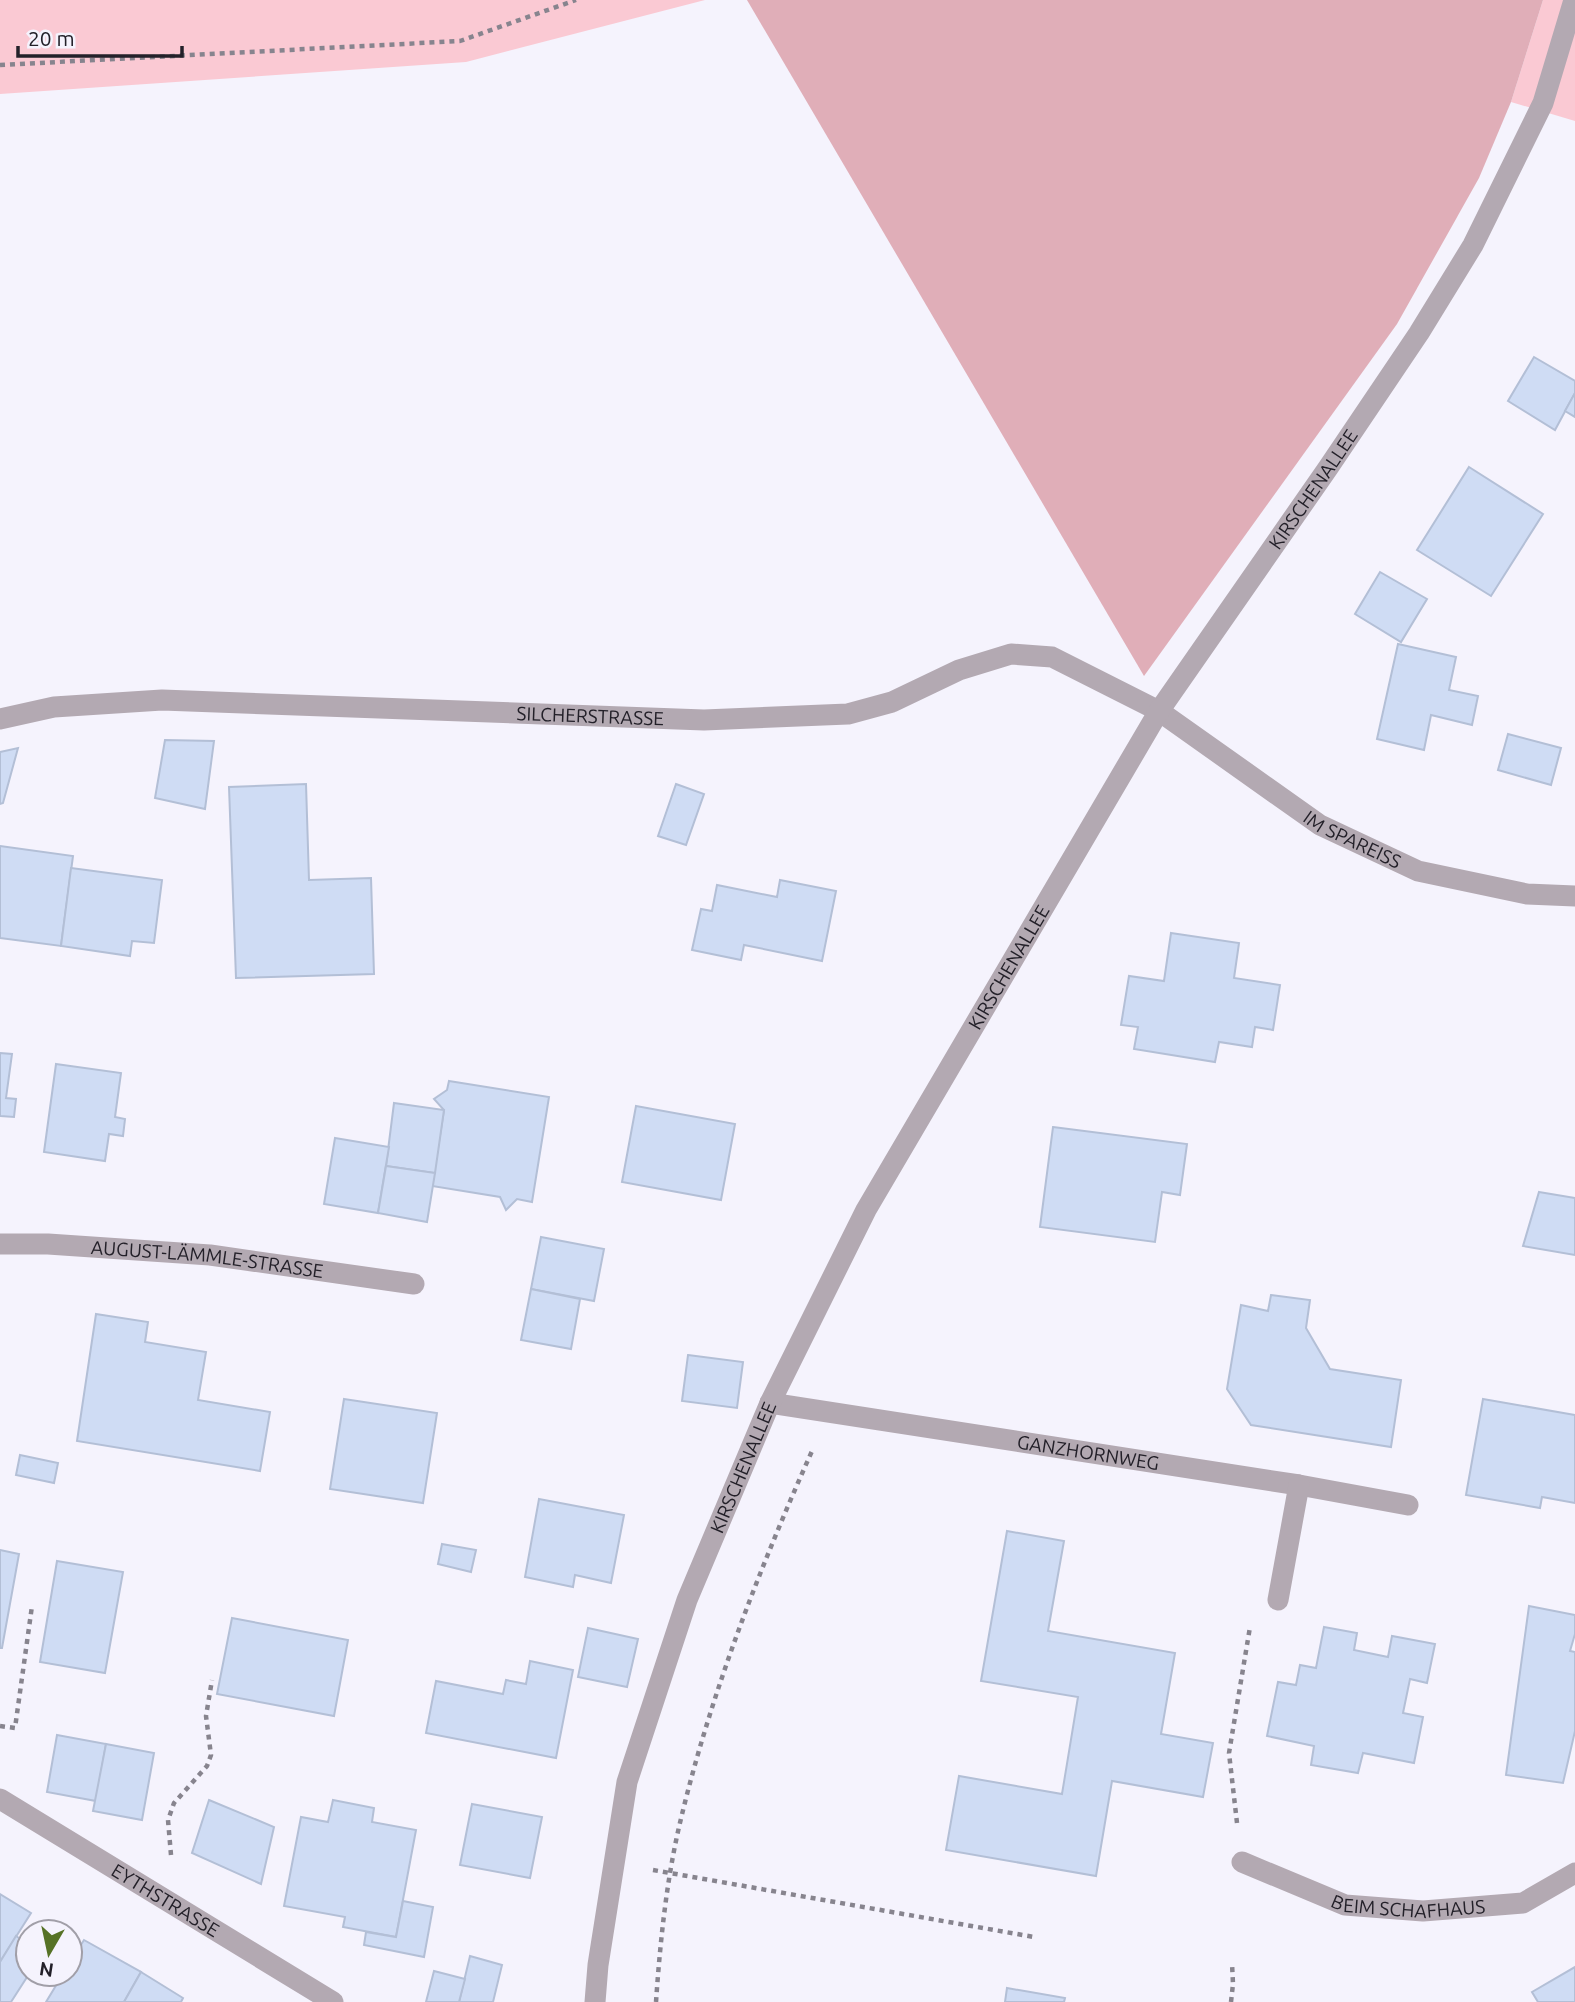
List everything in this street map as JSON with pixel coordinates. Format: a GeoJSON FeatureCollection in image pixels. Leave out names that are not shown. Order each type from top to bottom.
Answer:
{"type":"FeatureCollection","features":[{"type":"Feature","properties":{"kind":"street","name":"KIRSCHENALLEE"},"geometry":{"type":"LineString","coordinates":[[595,2002],[598,1965],[627,1782],[687,1600],[769,1403],[866,1210],[1158,711],[1419,333],[1473,245],[1543,103],[1574,0]]}},
{"type":"Feature","properties":{"kind":"street","name":"SILCHERSTRASSE"},"geometry":{"type":"LineString","coordinates":[[0,719],[54,707],[162,701],[704,720],[848,714],[892,702],[959,670],[1011,654],[1052,657],[1158,711]]}},
{"type":"Feature","properties":{"kind":"street","name":"IM SPAREISS"},"geometry":{"type":"LineString","coordinates":[[1158,711],[1320,825],[1418,871],[1527,894],[1575,896]]}},
{"type":"Feature","properties":{"kind":"street","name":"AUGUST-LÄMMLE-STRASSE"},"geometry":{"type":"LineString","coordinates":[[0,1244],[48,1244],[210,1255],[414,1284]]}},
{"type":"Feature","properties":{"kind":"street","name":"GANZHORNWEG"},"geometry":{"type":"LineString","coordinates":[[769,1403],[1299,1485],[1408,1505]]}},
{"type":"Feature","properties":{"kind":"street"},"geometry":{"type":"LineString","coordinates":[[1278,1600],[1299,1485]]}},
{"type":"Feature","properties":{"kind":"street","name":"EYTHSTRASSE"},"geometry":{"type":"LineString","coordinates":[[0,1798],[333,2002]]}},
{"type":"Feature","properties":{"kind":"street","name":"BEIM SCHAFHAUS"},"geometry":{"type":"LineString","coordinates":[[1242,1862],[1345,1905],[1423,1911],[1522,1903],[1575,1873]]}},
{"type":"Feature","properties":{"kind":"path"},"geometry":{"type":"LineString","coordinates":[[0,65],[460,41],[576,0]]}},
{"type":"Feature","properties":{"kind":"path"},"geometry":{"type":"LineString","coordinates":[[656,2002],[660,1941],[678,1829],[704,1734],[769,1546],[829,1413]]}},
{"type":"Feature","properties":{"kind":"path"},"geometry":{"type":"LineString","coordinates":[[0,1726],[15,1728],[32,1606]]}},
{"type":"Feature","properties":{"kind":"path"},"geometry":{"type":"LineString","coordinates":[[1242,1862],[1228,1754],[1250,1624]]}},
{"type":"Feature","properties":{"kind":"path"},"geometry":{"type":"LineString","coordinates":[[167,1901],[171,1857],[167,1837],[168,1820],[174,1803],[207,1766],[211,1755],[206,1716],[212,1680]]}},
{"type":"Feature","properties":{"kind":"path"},"geometry":{"type":"LineString","coordinates":[[614,1862],[1034,1937]]}},
{"type":"Feature","properties":{"kind":"path"},"geometry":{"type":"LineString","coordinates":[[1231,2002],[1232,1963]]}},
{"type":"Feature","properties":{"kind":"shaded area"},"geometry":{"type":"Polygon","coordinates":[[[0,0],[705,0],[466,62],[0,94],[0,0]]]}},
{"type":"Feature","properties":{"kind":"shaded area"},"geometry":{"type":"Polygon","coordinates":[[[747,0],[1543,0],[1511,102],[1479,178],[1397,324],[1144,676],[747,0]]]}},
{"type":"Feature","properties":{"kind":"shaded area"},"geometry":{"type":"Polygon","coordinates":[[[1543,0],[1575,0],[1575,121],[1511,102],[1543,0]]]}},
{"type":"Feature","properties":{"kind":"building"},"geometry":{"type":"Polygon","coordinates":[[[1534,357],[1575,381],[1575,393],[1555,430],[1508,401],[1534,357]]]}},
{"type":"Feature","properties":{"kind":"building"},"geometry":{"type":"Polygon","coordinates":[[[1575,393],[1575,417],[1565,411],[1575,393]]]}},
{"type":"Feature","properties":{"kind":"building"},"geometry":{"type":"Polygon","coordinates":[[[1469,467],[1543,514],[1491,596],[1417,550],[1469,467]]]}},
{"type":"Feature","properties":{"kind":"building"},"geometry":{"type":"Polygon","coordinates":[[[1380,572],[1427,599],[1401,642],[1355,614],[1380,572]]]}},
{"type":"Feature","properties":{"kind":"building"},"geometry":{"type":"Polygon","coordinates":[[[1398,644],[1456,657],[1449,690],[1478,696],[1472,725],[1431,715],[1424,750],[1377,739],[1398,644]]]}},
{"type":"Feature","properties":{"kind":"building"},"geometry":{"type":"Polygon","coordinates":[[[1508,734],[1561,748],[1551,785],[1498,770],[1508,734]]]}},
{"type":"Feature","properties":{"kind":"building"},"geometry":{"type":"Polygon","coordinates":[[[165,740],[214,741],[205,809],[155,798],[165,740]]]}},
{"type":"Feature","properties":{"kind":"building"},"geometry":{"type":"Polygon","coordinates":[[[18,748],[3,803],[0,804],[0,752],[18,748]]]}},
{"type":"Feature","properties":{"kind":"building"},"geometry":{"type":"Polygon","coordinates":[[[306,784],[309,880],[371,878],[374,974],[236,978],[229,787],[306,784]]]}},
{"type":"Feature","properties":{"kind":"building"},"geometry":{"type":"Polygon","coordinates":[[[676,784],[704,794],[686,845],[658,836],[676,784]]]}},
{"type":"Feature","properties":{"kind":"building"},"geometry":{"type":"Polygon","coordinates":[[[0,846],[73,856],[61,946],[0,938],[0,846]]]}},
{"type":"Feature","properties":{"kind":"building"},"geometry":{"type":"Polygon","coordinates":[[[71,868],[162,880],[154,943],[132,941],[130,956],[61,946],[71,868]]]}},
{"type":"Feature","properties":{"kind":"building"},"geometry":{"type":"Polygon","coordinates":[[[780,880],[836,891],[822,961],[744,945],[741,960],[692,950],[701,909],[712,911],[717,885],[777,897],[780,880]]]}},
{"type":"Feature","properties":{"kind":"building"},"geometry":{"type":"Polygon","coordinates":[[[1171,933],[1239,943],[1234,978],[1280,985],[1273,1030],[1255,1027],[1252,1047],[1219,1042],[1215,1062],[1134,1049],[1138,1027],[1121,1025],[1129,976],[1164,981],[1171,933]]]}},
{"type":"Feature","properties":{"kind":"building"},"geometry":{"type":"Polygon","coordinates":[[[0,1053],[12,1054],[6,1098],[16,1099],[14,1117],[0,1116],[0,1053]]]}},
{"type":"Feature","properties":{"kind":"building"},"geometry":{"type":"Polygon","coordinates":[[[56,1064],[121,1073],[115,1117],[125,1119],[123,1136],[109,1134],[105,1161],[44,1152],[56,1064]]]}},
{"type":"Feature","properties":{"kind":"building"},"geometry":{"type":"Polygon","coordinates":[[[449,1081],[549,1097],[532,1202],[517,1199],[506,1210],[500,1197],[432,1186],[444,1110],[434,1099],[447,1090],[449,1081]]]}},
{"type":"Feature","properties":{"kind":"building"},"geometry":{"type":"Polygon","coordinates":[[[394,1103],[444,1110],[435,1173],[386,1166],[394,1103]]]}},
{"type":"Feature","properties":{"kind":"building"},"geometry":{"type":"Polygon","coordinates":[[[636,1106],[735,1124],[721,1200],[622,1182],[636,1106]]]}},
{"type":"Feature","properties":{"kind":"building"},"geometry":{"type":"Polygon","coordinates":[[[1053,1127],[1187,1144],[1180,1195],[1162,1192],[1155,1242],[1040,1227],[1053,1127]]]}},
{"type":"Feature","properties":{"kind":"building"},"geometry":{"type":"Polygon","coordinates":[[[335,1138],[389,1147],[378,1213],[324,1204],[335,1138]]]}},
{"type":"Feature","properties":{"kind":"building"},"geometry":{"type":"Polygon","coordinates":[[[386,1166],[435,1173],[427,1222],[378,1213],[386,1166]]]}},
{"type":"Feature","properties":{"kind":"building"},"geometry":{"type":"Polygon","coordinates":[[[1539,1192],[1575,1198],[1575,1255],[1523,1246],[1539,1192]]]}},
{"type":"Feature","properties":{"kind":"building"},"geometry":{"type":"Polygon","coordinates":[[[541,1237],[604,1249],[594,1301],[531,1289],[541,1237]]]}},
{"type":"Feature","properties":{"kind":"building"},"geometry":{"type":"Polygon","coordinates":[[[531,1289],[580,1299],[571,1349],[521,1340],[531,1289]]]}},
{"type":"Feature","properties":{"kind":"building"},"geometry":{"type":"Polygon","coordinates":[[[1271,1295],[1310,1300],[1306,1328],[1330,1369],[1401,1380],[1391,1447],[1251,1425],[1227,1389],[1241,1305],[1268,1311],[1271,1295]]]}},
{"type":"Feature","properties":{"kind":"building"},"geometry":{"type":"Polygon","coordinates":[[[96,1314],[148,1322],[145,1342],[206,1352],[198,1400],[270,1412],[260,1471],[77,1441],[96,1314]]]}},
{"type":"Feature","properties":{"kind":"building"},"geometry":{"type":"Polygon","coordinates":[[[688,1355],[743,1362],[737,1408],[682,1401],[688,1355]]]}},
{"type":"Feature","properties":{"kind":"building"},"geometry":{"type":"Polygon","coordinates":[[[344,1399],[437,1413],[423,1503],[330,1489],[344,1399]]]}},
{"type":"Feature","properties":{"kind":"building"},"geometry":{"type":"Polygon","coordinates":[[[1483,1399],[1575,1415],[1575,1503],[1542,1497],[1540,1508],[1466,1495],[1483,1399]]]}},
{"type":"Feature","properties":{"kind":"building"},"geometry":{"type":"Polygon","coordinates":[[[20,1455],[58,1463],[54,1483],[16,1475],[20,1455]]]}},
{"type":"Feature","properties":{"kind":"building"},"geometry":{"type":"Polygon","coordinates":[[[539,1499],[624,1515],[611,1583],[575,1575],[573,1587],[525,1577],[539,1499]]]}},
{"type":"Feature","properties":{"kind":"building"},"geometry":{"type":"Polygon","coordinates":[[[1007,1531],[1064,1541],[1048,1631],[1175,1653],[1161,1734],[1213,1743],[1203,1797],[1112,1781],[1096,1876],[946,1850],[959,1776],[1062,1794],[1078,1697],[981,1681],[1007,1531]]]}},
{"type":"Feature","properties":{"kind":"building"},"geometry":{"type":"Polygon","coordinates":[[[442,1544],[476,1550],[471,1572],[438,1564],[442,1544]]]}},
{"type":"Feature","properties":{"kind":"building"},"geometry":{"type":"Polygon","coordinates":[[[0,1550],[19,1554],[2,1648],[0,1648],[0,1550]]]}},
{"type":"Feature","properties":{"kind":"building"},"geometry":{"type":"Polygon","coordinates":[[[57,1561],[123,1572],[105,1673],[40,1662],[57,1561]]]}},
{"type":"Feature","properties":{"kind":"building"},"geometry":{"type":"Polygon","coordinates":[[[1529,1606],[1575,1615],[1575,1634],[1570,1651],[1575,1652],[1575,1731],[1563,1783],[1506,1775],[1529,1606]]]}},
{"type":"Feature","properties":{"kind":"building"},"geometry":{"type":"Polygon","coordinates":[[[232,1618],[348,1640],[334,1716],[217,1694],[232,1618]]]}},
{"type":"Feature","properties":{"kind":"building"},"geometry":{"type":"Polygon","coordinates":[[[1324,1627],[1357,1633],[1354,1650],[1388,1657],[1392,1636],[1435,1644],[1427,1683],[1410,1679],[1403,1713],[1423,1717],[1414,1763],[1363,1753],[1358,1773],[1311,1765],[1314,1746],[1267,1736],[1278,1682],[1296,1685],[1300,1665],[1316,1668],[1324,1627]]]}},
{"type":"Feature","properties":{"kind":"building"},"geometry":{"type":"Polygon","coordinates":[[[588,1628],[638,1639],[627,1687],[578,1677],[588,1628]]]}},
{"type":"Feature","properties":{"kind":"building"},"geometry":{"type":"Polygon","coordinates":[[[530,1661],[573,1670],[556,1758],[426,1733],[436,1681],[503,1694],[506,1680],[526,1684],[530,1661]]]}},
{"type":"Feature","properties":{"kind":"building"},"geometry":{"type":"Polygon","coordinates":[[[57,1735],[106,1744],[96,1801],[47,1792],[57,1735]]]}},
{"type":"Feature","properties":{"kind":"building"},"geometry":{"type":"Polygon","coordinates":[[[106,1744],[154,1753],[142,1820],[93,1811],[106,1744]]]}},
{"type":"Feature","properties":{"kind":"building"},"geometry":{"type":"Polygon","coordinates":[[[209,1800],[274,1827],[261,1884],[192,1853],[209,1800]]]}},
{"type":"Feature","properties":{"kind":"building"},"geometry":{"type":"Polygon","coordinates":[[[333,1800],[374,1808],[372,1822],[416,1830],[396,1937],[343,1927],[345,1917],[284,1906],[301,1817],[328,1822],[333,1800]]]}},
{"type":"Feature","properties":{"kind":"building"},"geometry":{"type":"Polygon","coordinates":[[[472,1804],[542,1817],[530,1878],[460,1865],[472,1804]]]}},
{"type":"Feature","properties":{"kind":"building"},"geometry":{"type":"Polygon","coordinates":[[[0,1894],[31,1913],[28,1918],[14,1918],[14,1940],[0,1962],[0,1894]]]}},
{"type":"Feature","properties":{"kind":"building"},"geometry":{"type":"Polygon","coordinates":[[[403,1901],[433,1907],[424,1957],[364,1945],[366,1932],[396,1937],[403,1901]]]}},
{"type":"Feature","properties":{"kind":"building"},"geometry":{"type":"Polygon","coordinates":[[[14,1939],[14,1988],[20,1988],[11,2002],[0,2002],[0,1962],[14,1939]]]}},
{"type":"Feature","properties":{"kind":"building"},"geometry":{"type":"Polygon","coordinates":[[[84,1940],[141,1972],[124,2002],[46,2002],[54,1988],[84,1988],[84,1940]]]}},
{"type":"Feature","properties":{"kind":"building"},"geometry":{"type":"Polygon","coordinates":[[[470,1956],[502,1965],[493,2002],[459,2002],[470,1956]]]}},
{"type":"Feature","properties":{"kind":"building"},"geometry":{"type":"Polygon","coordinates":[[[1575,1967],[1575,2002],[1538,2002],[1532,1992],[1575,1967]]]}},
{"type":"Feature","properties":{"kind":"building"},"geometry":{"type":"Polygon","coordinates":[[[434,1971],[465,1979],[459,2002],[426,2002],[434,1971]]]}},
{"type":"Feature","properties":{"kind":"building"},"geometry":{"type":"Polygon","coordinates":[[[141,1972],[183,1998],[181,2002],[124,2002],[141,1972]]]}},
{"type":"Feature","properties":{"kind":"building"},"geometry":{"type":"Polygon","coordinates":[[[1007,1988],[1065,1998],[1064,2002],[1005,2002],[1007,1988]]]}}]}
